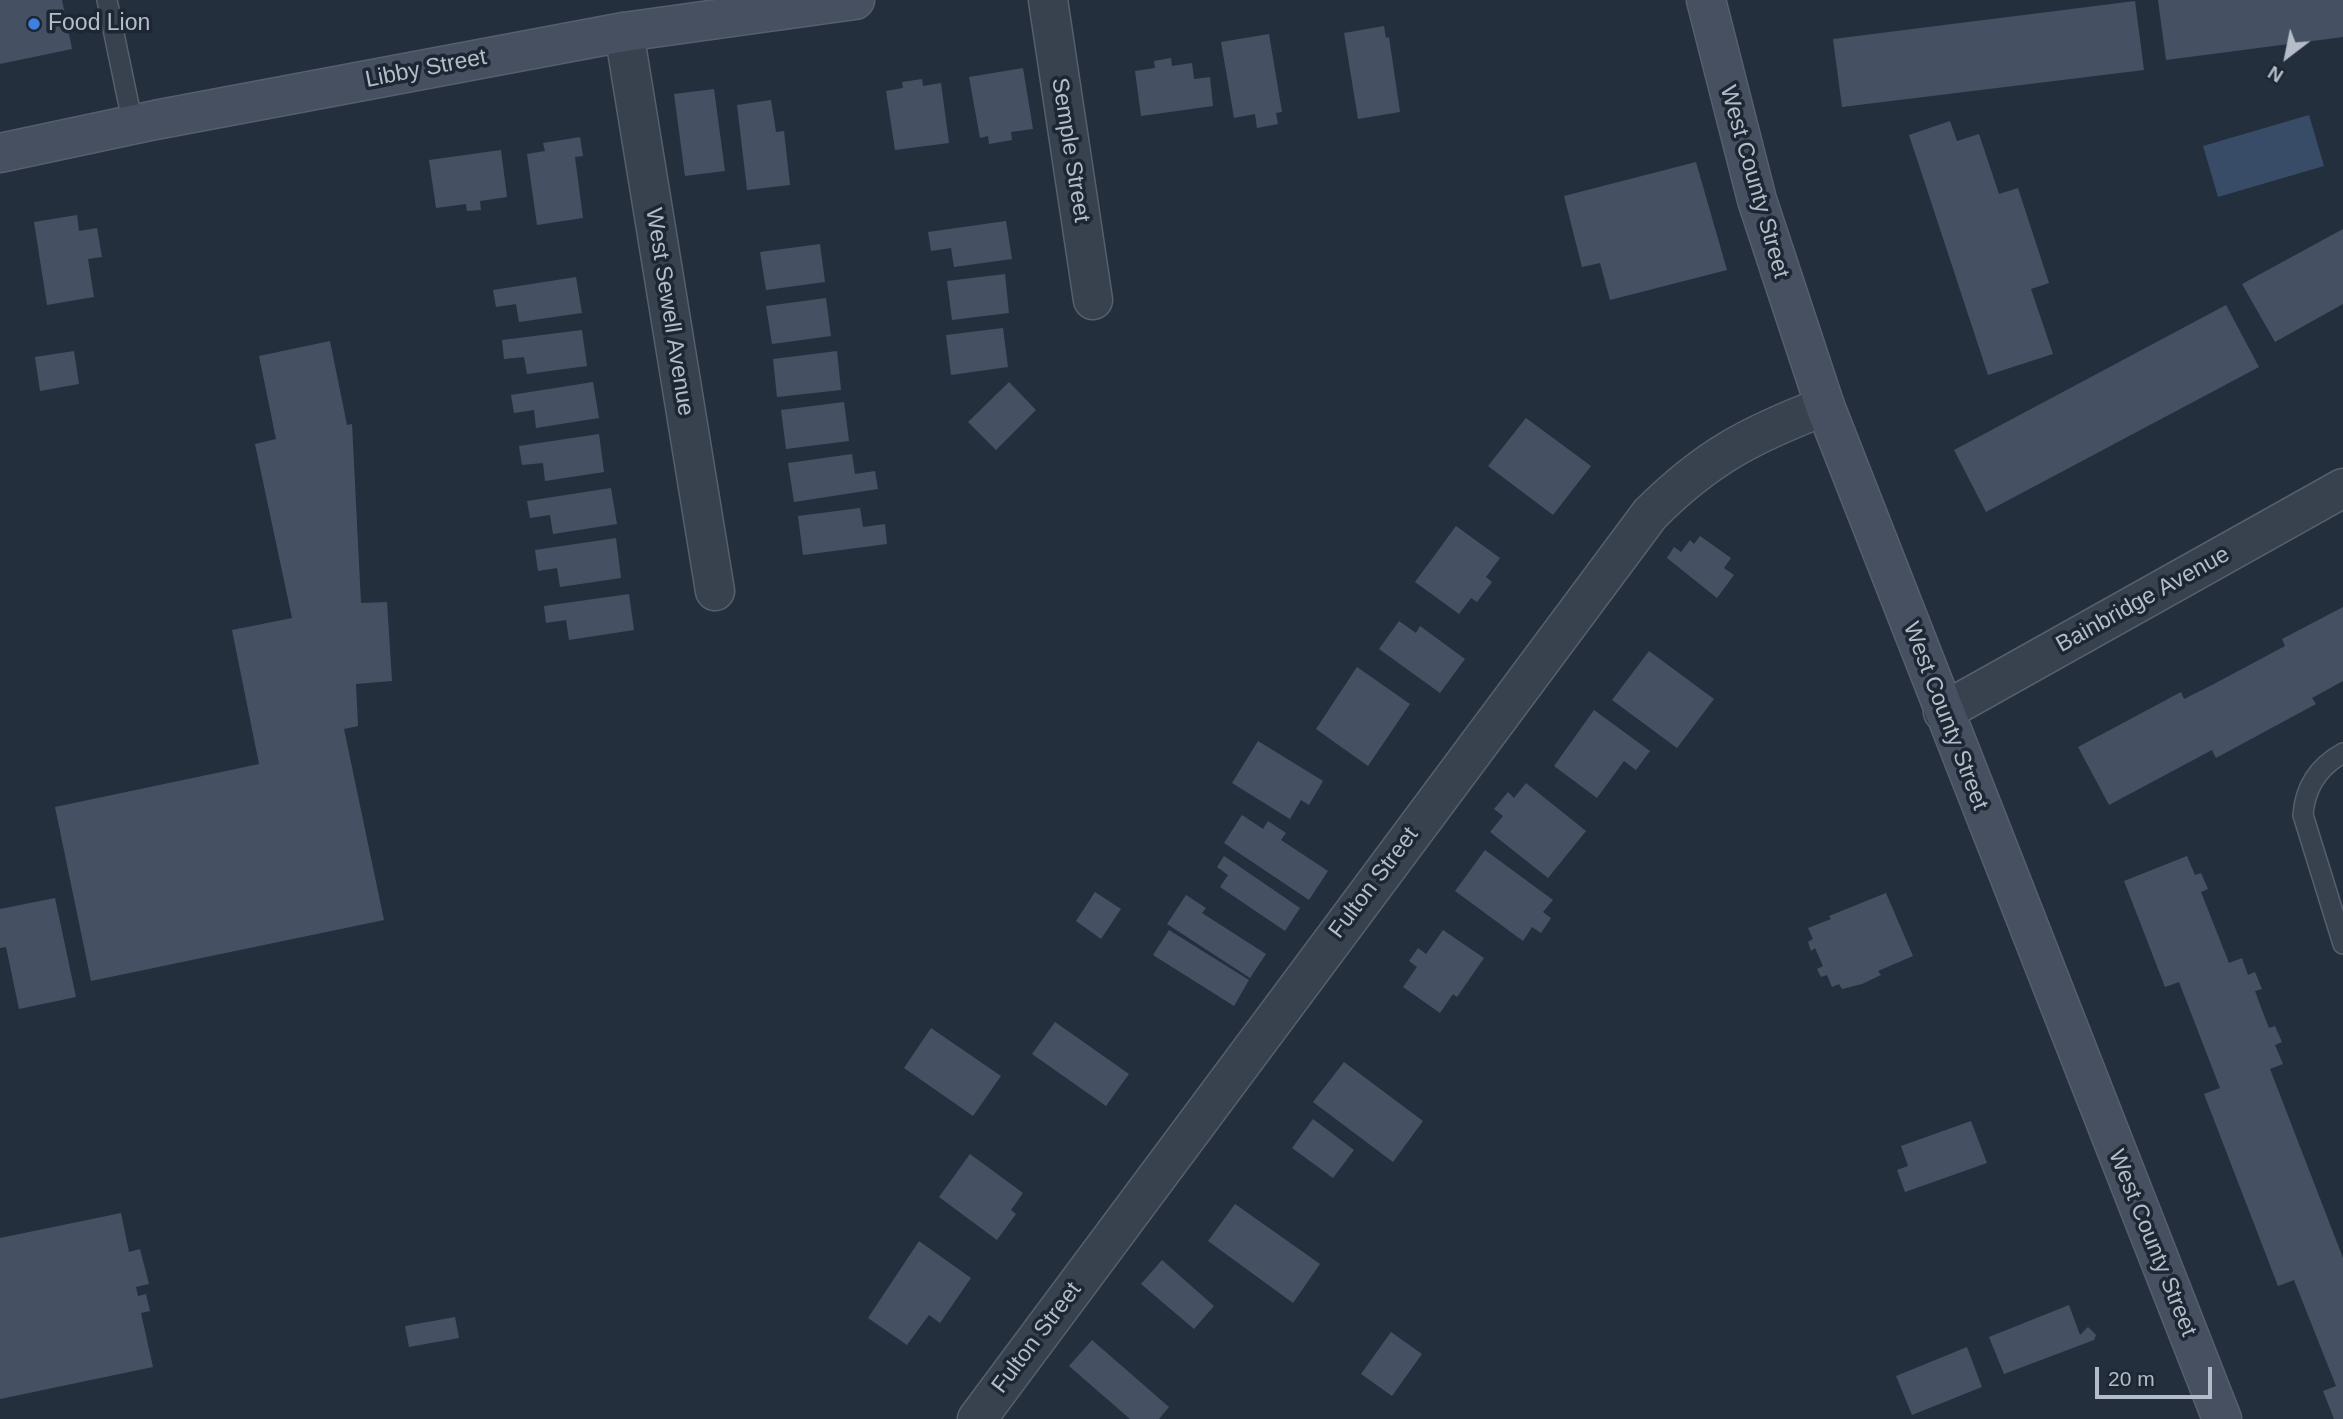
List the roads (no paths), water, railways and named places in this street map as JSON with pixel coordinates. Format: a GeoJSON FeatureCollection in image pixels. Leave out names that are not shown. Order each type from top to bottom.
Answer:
{"type":"FeatureCollection","features":[{"type":"Feature","properties":{"kind":"main road","name":"Libby Street"},"geometry":{"type":"LineString","coordinates":[[0,153],[133,125],[624,32],[855,0]]}},
{"type":"Feature","properties":{"kind":"main road","name":"West County Street"},"geometry":{"type":"LineString","coordinates":[[1706,0],[1756,200],[1825,406],[2222,1419]]}},
{"type":"Feature","properties":{"kind":"street","name":"Semple Street"},"geometry":{"type":"LineString","coordinates":[[1048,0],[1093,300]]}},
{"type":"Feature","properties":{"kind":"street","name":"West Sewell Avenue"},"geometry":{"type":"LineString","coordinates":[[624,32],[715,591]]}},
{"type":"Feature","properties":{"kind":"street","name":"Fulton Street"},"geometry":{"type":"LineString","coordinates":[[977,1419],[1650,514],[1710,460],[1785,422],[1825,406]]}},
{"type":"Feature","properties":{"kind":"street","name":"Bainbridge Avenue"},"geometry":{"type":"LineString","coordinates":[[1943,712],[2343,488]]}},
{"type":"Feature","properties":{"kind":"lane"},"geometry":{"type":"LineString","coordinates":[[107,0],[133,125]]}},
{"type":"Feature","properties":{"kind":"lane"},"geometry":{"type":"LineString","coordinates":[[2343,753],[2316,775],[2304,800],[2303,815],[2343,944]]}},
{"type":"Feature","properties":{"kind":"water"},"geometry":{"type":"Polygon","coordinates":[[[2309,115],[2324,166],[2218,197],[2203,146],[2309,115]]]}},
{"type":"Feature","properties":{"kind":"place","name":"Food Lion"},"geometry":{"type":"Point","coordinates":[34,24]}}]}
